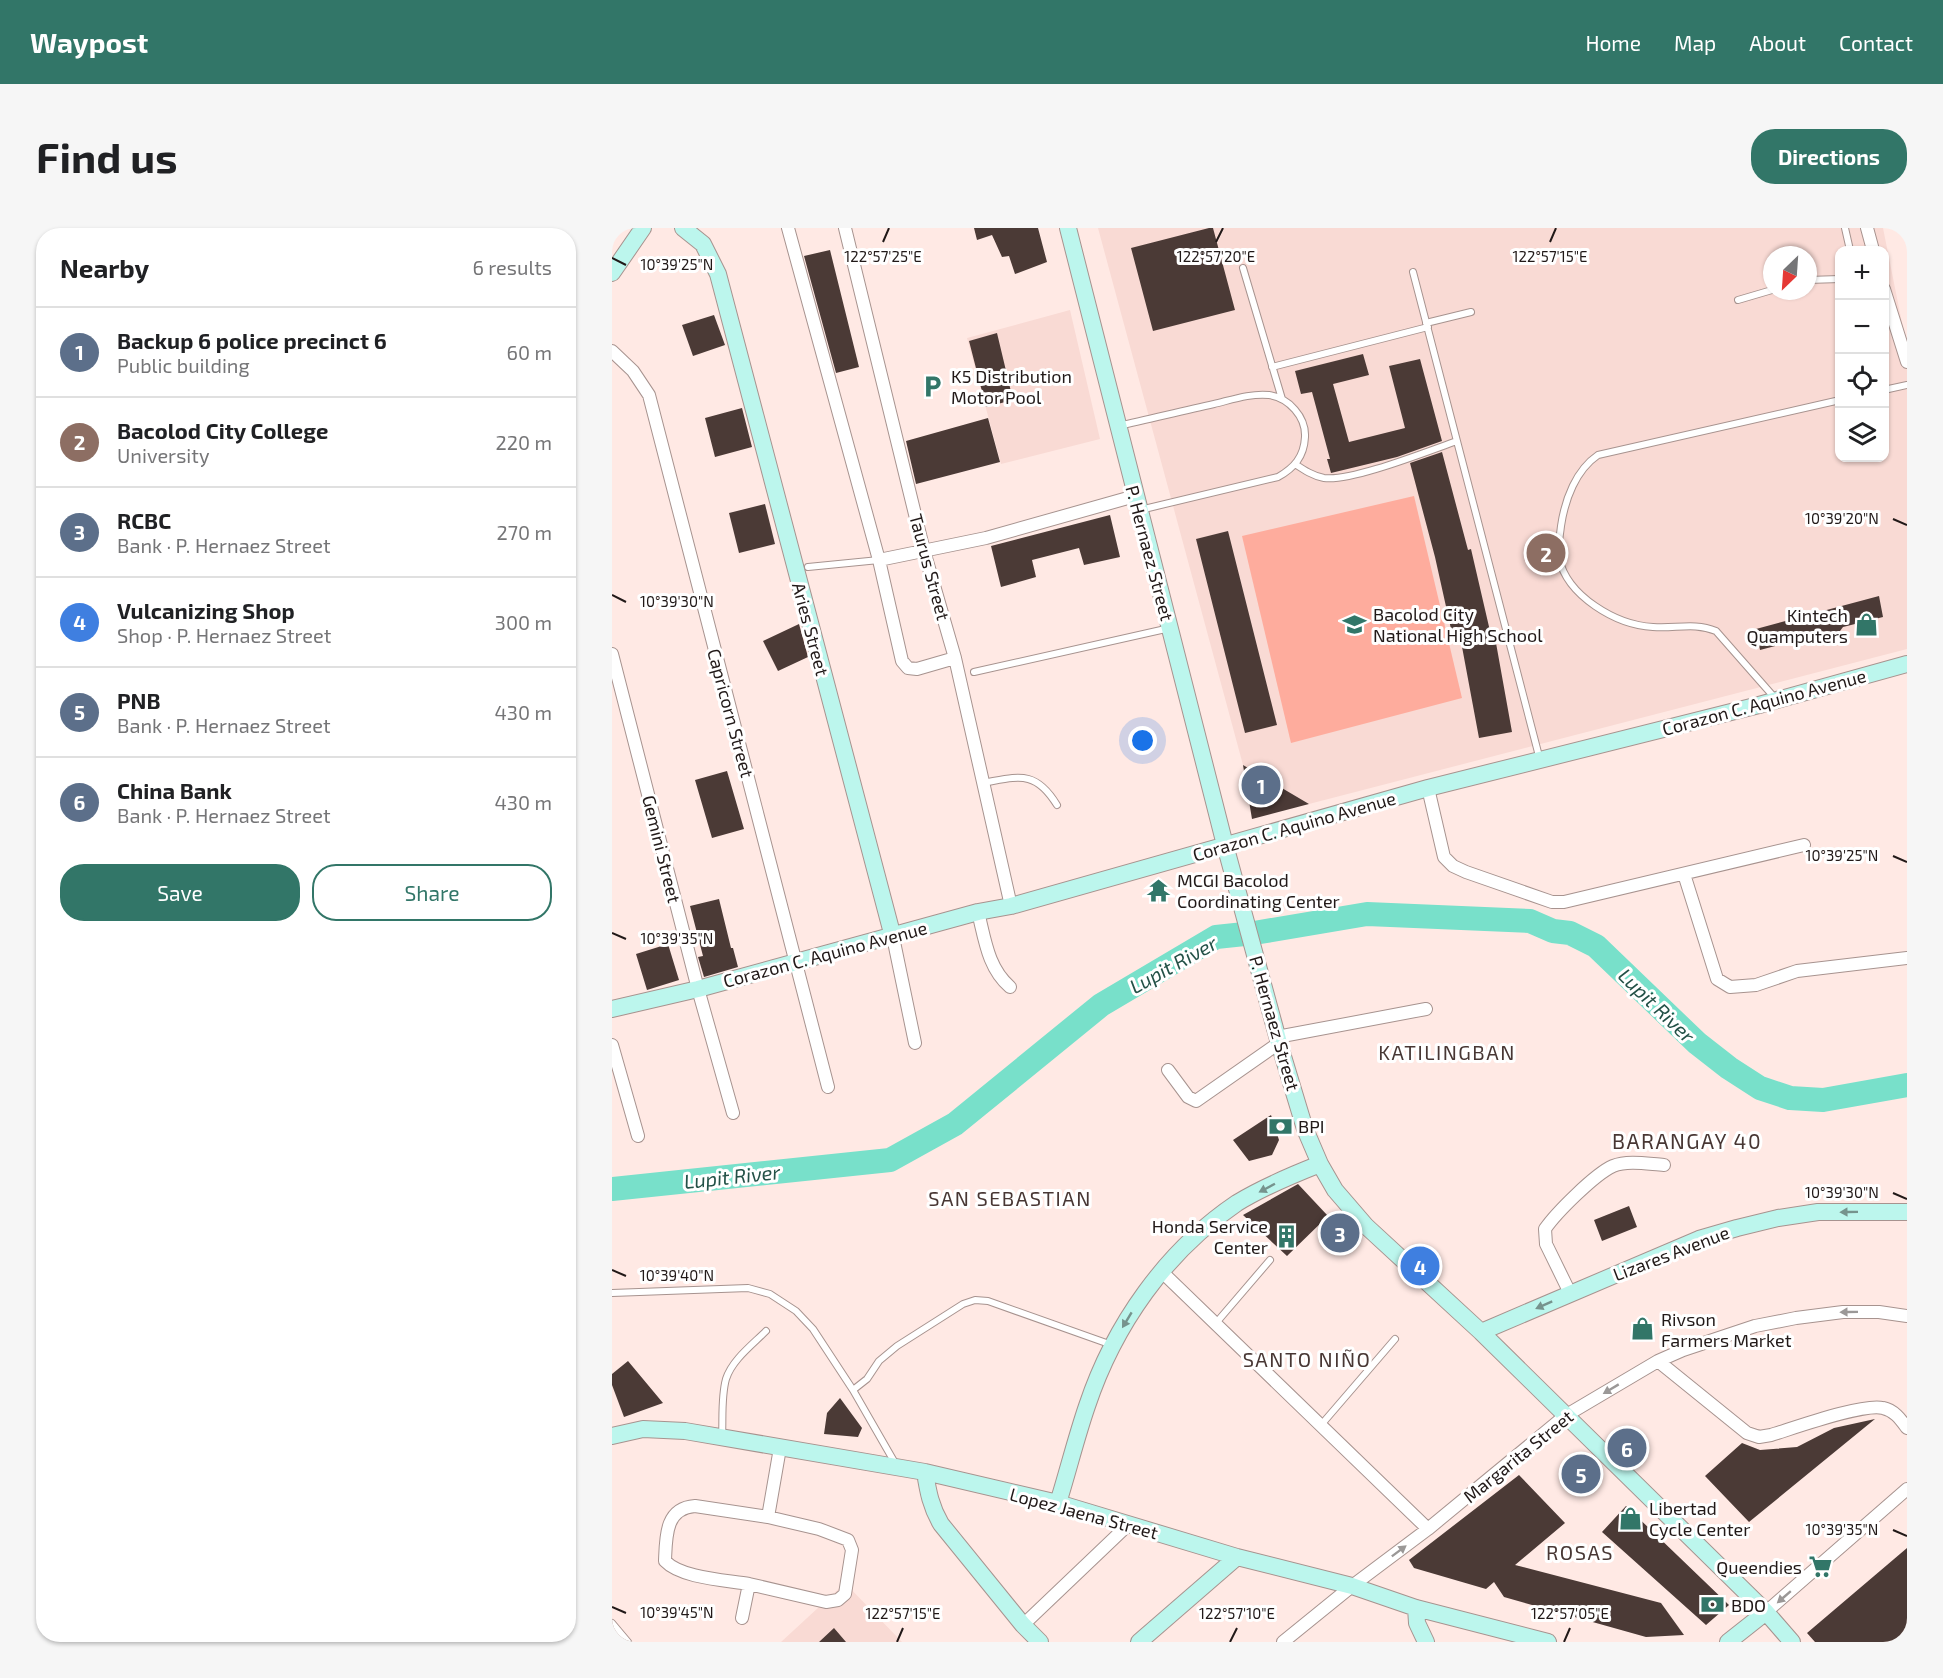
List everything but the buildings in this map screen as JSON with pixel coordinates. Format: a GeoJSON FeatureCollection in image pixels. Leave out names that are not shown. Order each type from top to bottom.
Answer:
{"type":"FeatureCollection","features":[{"type":"Feature","properties":{"kind":"main road"},"geometry":{"type":"LineString","coordinates":[[612,273],[643,228]]}},
{"type":"Feature","properties":{"kind":"main road","name":"Aries Street"},"geometry":{"type":"LineString","coordinates":[[683,228],[703,244],[718,274],[893,937]]}},
{"type":"Feature","properties":{"kind":"main road","name":"P. Hernaez Street"},"geometry":{"type":"LineString","coordinates":[[1068,228],[1225,845],[1278,1040],[1305,1129],[1320,1164],[1335,1190],[1366,1226],[1481,1332],[1766,1612],[1792,1642]]}},
{"type":"Feature","properties":{"kind":"main road","name":"Corazon C. Aquino Avenue"},"geometry":{"type":"LineString","coordinates":[[612,1009],[699,989],[978,912],[1011,906],[1428,788],[1776,700],[1907,664]]}},
{"type":"Feature","properties":{"kind":"main road"},"geometry":{"type":"LineString","coordinates":[[1058,1503],[1087,1404],[1113,1345],[1145,1291],[1200,1232],[1238,1203],[1281,1180],[1320,1164]]}},
{"type":"Feature","properties":{"kind":"main road","name":"Lizares Avenue"},"geometry":{"type":"LineString","coordinates":[[1481,1332],[1699,1239],[1737,1228],[1778,1218],[1818,1212],[1907,1212]]}},
{"type":"Feature","properties":{"kind":"main road","name":"Lopez Jaena Street"},"geometry":{"type":"LineString","coordinates":[[612,1436],[643,1430],[664,1429],[925,1472],[1058,1503],[1237,1557],[1352,1586],[1416,1608],[1548,1642]]}},
{"type":"Feature","properties":{"kind":"main road"},"geometry":{"type":"LineString","coordinates":[[925,1472],[931,1503],[941,1524],[1040,1642]]}},
{"type":"Feature","properties":{"kind":"main road"},"geometry":{"type":"LineString","coordinates":[[1139,1642],[1237,1557]]}},
{"type":"Feature","properties":{"kind":"main road"},"geometry":{"type":"LineString","coordinates":[[1416,1608],[1417,1623],[1426,1642]]}},
{"type":"Feature","properties":{"kind":"main road"},"geometry":{"type":"LineString","coordinates":[[1728,1642],[1766,1612]]}},
{"type":"Feature","properties":{"kind":"street"},"geometry":{"type":"LineString","coordinates":[[788,228],[879,560],[902,661],[908,668],[916,669],[955,658]]}},
{"type":"Feature","properties":{"kind":"street","name":"Taurus Street"},"geometry":{"type":"LineString","coordinates":[[845,228],[924,551],[955,658],[1011,906]]}},
{"type":"Feature","properties":{"kind":"street"},"geometry":{"type":"LineString","coordinates":[[1867,228],[1872,246]]}},
{"type":"Feature","properties":{"kind":"street"},"geometry":{"type":"LineString","coordinates":[[1887,300],[1907,362]]}},
{"type":"Feature","properties":{"kind":"street","name":"Capricorn Street"},"geometry":{"type":"LineString","coordinates":[[612,351],[633,371],[649,395],[828,1087]]}},
{"type":"Feature","properties":{"kind":"street"},"geometry":{"type":"LineString","coordinates":[[879,560],[1137,503]]}},
{"type":"Feature","properties":{"kind":"street","name":"Gemini Street"},"geometry":{"type":"LineString","coordinates":[[612,654],[733,1113]]}},
{"type":"Feature","properties":{"kind":"street"},"geometry":{"type":"LineString","coordinates":[[1428,788],[1444,857],[1453,866],[1552,902],[1564,902],[1804,845]]}},
{"type":"Feature","properties":{"kind":"street"},"geometry":{"type":"LineString","coordinates":[[1684,874],[1717,980],[1730,987],[1756,985],[1797,971],[1907,958]]}},
{"type":"Feature","properties":{"kind":"street"},"geometry":{"type":"LineString","coordinates":[[978,912],[991,962],[1010,987]]}},
{"type":"Feature","properties":{"kind":"street","name":"Aries Street"},"geometry":{"type":"LineString","coordinates":[[893,937],[915,1043]]}},
{"type":"Feature","properties":{"kind":"street"},"geometry":{"type":"LineString","coordinates":[[1168,1070],[1188,1097],[1196,1101],[1278,1040],[1426,1009]]}},
{"type":"Feature","properties":{"kind":"street"},"geometry":{"type":"LineString","coordinates":[[612,1045],[638,1136]]}},
{"type":"Feature","properties":{"kind":"street"},"geometry":{"type":"LineString","coordinates":[[1570,1293],[1546,1244],[1545,1229],[1550,1221],[1556,1213],[1612,1167],[1628,1163],[1664,1165]]}},
{"type":"Feature","properties":{"kind":"street"},"geometry":{"type":"LineString","coordinates":[[1162,1272],[1428,1529]]}},
{"type":"Feature","properties":{"kind":"street","name":"Margarita Street"},"geometry":{"type":"LineString","coordinates":[[1283,1642],[1428,1529],[1565,1416],[1658,1361],[1683,1350],[1755,1326],[1796,1318],[1843,1312],[1879,1312],[1907,1316]]}},
{"type":"Feature","properties":{"kind":"street"},"geometry":{"type":"LineString","coordinates":[[1658,1361],[1747,1432],[1759,1437],[1866,1407],[1884,1408],[1897,1415],[1907,1428]]}},
{"type":"Feature","properties":{"kind":"street"},"geometry":{"type":"LineString","coordinates":[[768,1517],[780,1448]]}},
{"type":"Feature","properties":{"kind":"street"},"geometry":{"type":"LineString","coordinates":[[1766,1612],[1907,1489]]}},
{"type":"Feature","properties":{"kind":"street"},"geometry":{"type":"LineString","coordinates":[[694,1506],[768,1517],[834,1533],[848,1540],[852,1550],[852,1560],[845,1594],[838,1600],[826,1602],[684,1572],[671,1568],[665,1561],[669,1524],[683,1507],[694,1506]]}},
{"type":"Feature","properties":{"kind":"street"},"geometry":{"type":"LineString","coordinates":[[1023,1624],[1130,1524]]}},
{"type":"Feature","properties":{"kind":"street"},"geometry":{"type":"LineString","coordinates":[[742,1618],[749,1584]]}},
{"type":"Feature","properties":{"kind":"lane"},"geometry":{"type":"LineString","coordinates":[[1845,228],[1849,246]]}},
{"type":"Feature","properties":{"kind":"lane"},"geometry":{"type":"LineString","coordinates":[[1243,268],[1282,399]]}},
{"type":"Feature","properties":{"kind":"lane"},"geometry":{"type":"LineString","coordinates":[[1413,272],[1540,761]]}},
{"type":"Feature","properties":{"kind":"lane"},"geometry":{"type":"LineString","coordinates":[[1817,280],[1835,279]]}},
{"type":"Feature","properties":{"kind":"lane"},"geometry":{"type":"LineString","coordinates":[[1738,300],[1763,293]]}},
{"type":"Feature","properties":{"kind":"lane"},"geometry":{"type":"LineString","coordinates":[[1272,366],[1472,312]]}},
{"type":"Feature","properties":{"kind":"lane"},"geometry":{"type":"LineString","coordinates":[[1889,389],[1907,385]]}},
{"type":"Feature","properties":{"kind":"lane"},"geometry":{"type":"LineString","coordinates":[[1118,426],[1245,397],[1268,395],[1282,399],[1293,408],[1301,419],[1305,432],[1305,447],[1295,464],[1278,477],[1137,503]]}},
{"type":"Feature","properties":{"kind":"lane"},"geometry":{"type":"LineString","coordinates":[[1776,700],[1716,631],[1704,626],[1693,625],[1654,628],[1628,623],[1587,600],[1562,568],[1559,555],[1563,516],[1570,493],[1582,469],[1598,455],[1835,401]]}},
{"type":"Feature","properties":{"kind":"lane"},"geometry":{"type":"LineString","coordinates":[[1295,464],[1312,475],[1326,478],[1336,477],[1378,468],[1457,441]]}},
{"type":"Feature","properties":{"kind":"lane"},"geometry":{"type":"LineString","coordinates":[[808,567],[879,560]]}},
{"type":"Feature","properties":{"kind":"lane"},"geometry":{"type":"LineString","coordinates":[[974,672],[1170,628]]}},
{"type":"Feature","properties":{"kind":"lane"},"geometry":{"type":"LineString","coordinates":[[982,783],[1022,776],[1039,784],[1050,793],[1057,805]]}},
{"type":"Feature","properties":{"kind":"lane"},"geometry":{"type":"LineString","coordinates":[[1216,1323],[1270,1260]]}},
{"type":"Feature","properties":{"kind":"lane"},"geometry":{"type":"LineString","coordinates":[[612,1293],[748,1288],[770,1294],[795,1311],[813,1329],[853,1390],[898,1467]]}},
{"type":"Feature","properties":{"kind":"lane"},"geometry":{"type":"LineString","coordinates":[[853,1390],[867,1379],[879,1361],[897,1346],[963,1304],[975,1300],[988,1301],[1113,1345]]}},
{"type":"Feature","properties":{"kind":"lane"},"geometry":{"type":"LineString","coordinates":[[722,1437],[726,1378],[741,1356],[766,1331]]}},
{"type":"Feature","properties":{"kind":"lane"},"geometry":{"type":"LineString","coordinates":[[1321,1426],[1395,1339]]}},
{"type":"Feature","properties":{"kind":"lane"},"geometry":{"type":"LineString","coordinates":[[612,1623],[628,1642]]}},
{"type":"Feature","properties":{"kind":"shaded area"},"geometry":{"type":"Polygon","coordinates":[[[1098,228],[1883,228],[1887,246],[1835,246],[1835,462],[1889,462],[1889,258],[1907,348],[1907,649],[1309,804],[1243,765],[1098,228]]]}},
{"type":"Feature","properties":{"kind":"shaded area"},"geometry":{"type":"Polygon","coordinates":[[[1070,310],[1100,439],[1001,464],[967,338],[1070,310]]]}},
{"type":"Feature","properties":{"kind":"shaded area"},"geometry":{"type":"Polygon","coordinates":[[[1414,496],[1462,698],[1291,743],[1242,536],[1414,496]]]}},
{"type":"Feature","properties":{"kind":"shaded area"},"geometry":{"type":"Polygon","coordinates":[[[845,1583],[902,1642],[781,1642],[845,1583]]]}},
{"type":"Feature","properties":{"kind":"waterway","name":"Lupit River"},"geometry":{"type":"LineString","coordinates":[[612,1189],[890,1160],[955,1124],[1101,1005],[1216,937],[1367,914],[1530,921],[1553,931],[1570,933],[1596,946],[1697,1043],[1729,1068],[1760,1088],[1790,1098],[1823,1100],[1907,1085]]}},
{"type":"Feature","properties":{"kind":"place","name":"K5 Distribution Motor Pool"},"geometry":{"type":"Point","coordinates":[933,386]}},
{"type":"Feature","properties":{"kind":"place","name":"Bacolod City College"},"geometry":{"type":"Point","coordinates":[1546,553]}},
{"type":"Feature","properties":{"kind":"place","name":"Bacolod City National High School"},"geometry":{"type":"Point","coordinates":[1355,624]}},
{"type":"Feature","properties":{"kind":"place","name":"Kintech Quamputers"},"geometry":{"type":"Point","coordinates":[1866,625]}},
{"type":"Feature","properties":{"kind":"place","name":"Backup 6 police precinct 6"},"geometry":{"type":"Point","coordinates":[1261,785]}},
{"type":"Feature","properties":{"kind":"place","name":"MCGI Bacolod Coordinating Center"},"geometry":{"type":"Point","coordinates":[1159,890]}},
{"type":"Feature","properties":{"kind":"place","name":"BPI"},"geometry":{"type":"Point","coordinates":[1280,1126]}},
{"type":"Feature","properties":{"kind":"place","name":"RCBC"},"geometry":{"type":"Point","coordinates":[1340,1233]}},
{"type":"Feature","properties":{"kind":"place","name":"Honda Service Center"},"geometry":{"type":"Point","coordinates":[1286,1236]}},
{"type":"Feature","properties":{"kind":"place","name":"Vulcanizing Shop"},"geometry":{"type":"Point","coordinates":[1420,1266]}},
{"type":"Feature","properties":{"kind":"place","name":"Rivson Farmers Market"},"geometry":{"type":"Point","coordinates":[1643,1329]}},
{"type":"Feature","properties":{"kind":"place","name":"China Bank"},"geometry":{"type":"Point","coordinates":[1627,1448]}},
{"type":"Feature","properties":{"kind":"place","name":"PNB"},"geometry":{"type":"Point","coordinates":[1581,1474]}},
{"type":"Feature","properties":{"kind":"place","name":"Libertad Cycle Center"},"geometry":{"type":"Point","coordinates":[1631,1518]}},
{"type":"Feature","properties":{"kind":"place","name":"Queendies"},"geometry":{"type":"Point","coordinates":[1820,1567]}},
{"type":"Feature","properties":{"kind":"place","name":"BDO"},"geometry":{"type":"Point","coordinates":[1713,1605]}},
{"type":"Feature","properties":{"kind":"district","name":"KATILINGBAN"},"geometry":{"type":"Point","coordinates":[1447,1052]}},
{"type":"Feature","properties":{"kind":"district","name":"BARANGAY 40"},"geometry":{"type":"Point","coordinates":[1687,1140]}},
{"type":"Feature","properties":{"kind":"district","name":"SAN SEBASTIAN"},"geometry":{"type":"Point","coordinates":[1010,1198]}},
{"type":"Feature","properties":{"kind":"district","name":"SANTO NIÑO"},"geometry":{"type":"Point","coordinates":[1307,1359]}},
{"type":"Feature","properties":{"kind":"district","name":"ROSAS"},"geometry":{"type":"Point","coordinates":[1580,1552]}}]}
